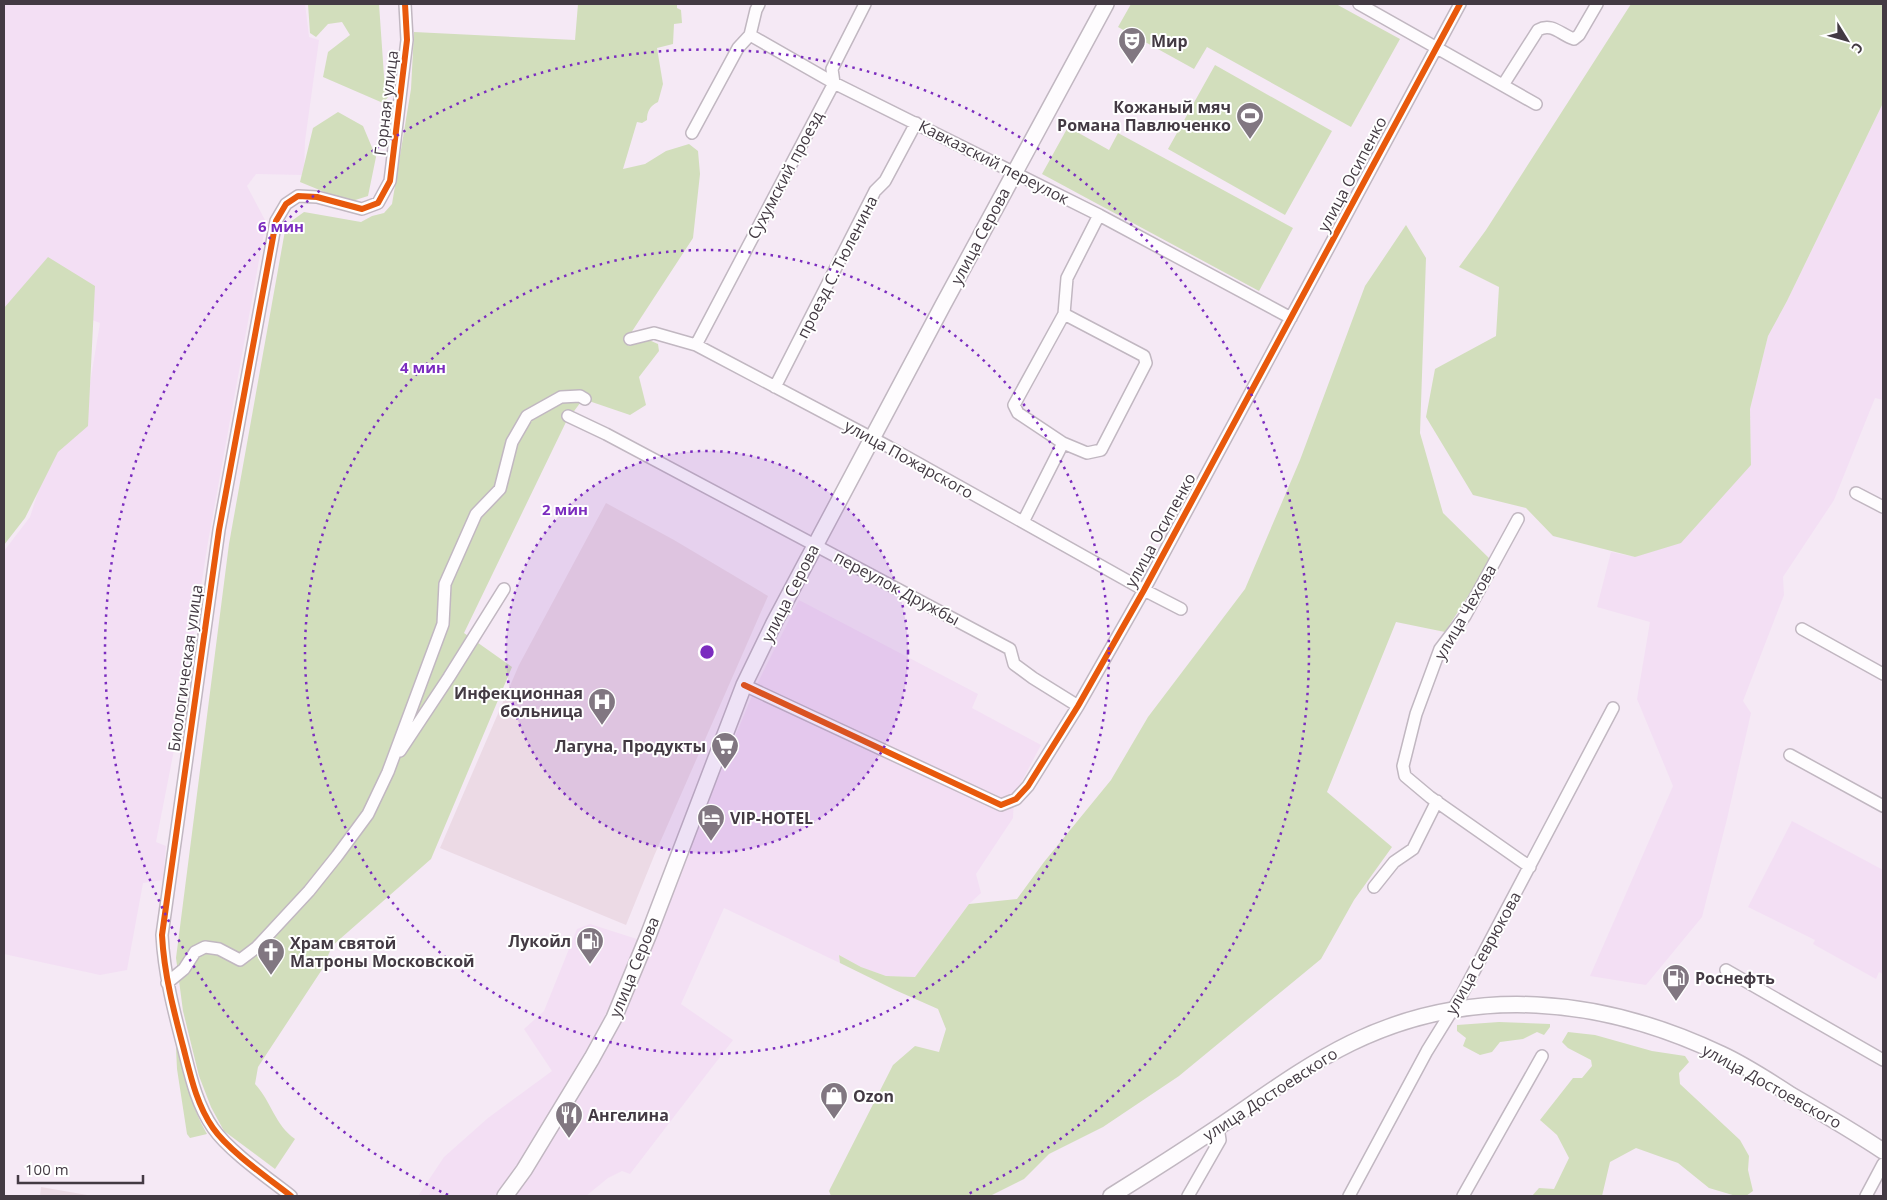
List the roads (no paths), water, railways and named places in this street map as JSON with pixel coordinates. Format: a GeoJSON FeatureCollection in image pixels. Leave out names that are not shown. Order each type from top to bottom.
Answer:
{"type":"FeatureCollection","features":[{"type":"Feature","properties":{"kind":"main road","name":"улица Серова"},"geometry":{"type":"LineString","coordinates":[[505,1196],[524,1170],[578,1083],[614,1018],[648,936],[744,685],[774,623],[871,438],[1106,4]]}},
{"type":"Feature","properties":{"kind":"main road","name":"улица Достоевского"},"geometry":{"type":"LineString","coordinates":[[1112,1196],[1294,1075],[1346,1046],[1397,1026],[1452,1010],[1492,1005],[1529,1004],[1600,1012],[1686,1039],[1721,1054],[1751,1070],[1883,1151]]}},
{"type":"Feature","properties":{"kind":"street","name":"Горная улица"},"geometry":{"type":"LineString","coordinates":[[378,203],[390,181],[407,40],[405,4]]}},
{"type":"Feature","properties":{"kind":"street"},"geometry":{"type":"LineString","coordinates":[[692,133],[738,48],[750,35],[759,4]]}},
{"type":"Feature","properties":{"kind":"street","name":"Сухумский проезд"},"geometry":{"type":"LineString","coordinates":[[696,345],[834,82],[832,69],[865,4]]}},
{"type":"Feature","properties":{"kind":"street"},"geometry":{"type":"LineString","coordinates":[[1359,4],[1536,104]]}},
{"type":"Feature","properties":{"kind":"street","name":"улица Осипенко"},"geometry":{"type":"LineString","coordinates":[[744,685],[1001,805],[1016,799],[1028,786],[1078,706],[1144,590],[1460,4]]}},
{"type":"Feature","properties":{"kind":"street"},"geometry":{"type":"LineString","coordinates":[[1503,86],[1538,30],[1545,26],[1551,27],[1574,39],[1579,35],[1597,4]]}},
{"type":"Feature","properties":{"kind":"street","name":"Кавказский переулок"},"geometry":{"type":"LineString","coordinates":[[750,35],[834,82],[1099,215],[1291,318]]}},
{"type":"Feature","properties":{"kind":"street","name":"проезд С. Тюленина"},"geometry":{"type":"LineString","coordinates":[[775,388],[875,191],[885,181],[916,123]]}},
{"type":"Feature","properties":{"kind":"street","name":"Биологическая улица"},"geometry":{"type":"LineString","coordinates":[[291,1196],[232,1148],[214,1130],[203,1111],[195,1092],[167,984],[162,935],[219,530],[276,221],[286,204],[298,196],[317,197],[362,208],[378,203]]}},
{"type":"Feature","properties":{"kind":"street"},"geometry":{"type":"LineString","coordinates":[[1064,314],[1144,356],[1146,363],[1101,450],[1086,453],[1063,443],[1018,413],[1014,405],[1064,314],[1067,278],[1099,215]]}},
{"type":"Feature","properties":{"kind":"street","name":"улица Пожарского"},"geometry":{"type":"LineString","coordinates":[[630,339],[654,332],[696,345],[871,438],[1181,609]]}},
{"type":"Feature","properties":{"kind":"street"},"geometry":{"type":"LineString","coordinates":[[167,984],[184,969],[195,952],[205,948],[219,949],[240,960],[257,947],[308,891],[368,814],[388,772],[442,624],[445,584],[476,514],[500,489],[512,442],[527,416],[544,405],[561,397],[580,396],[585,399]]}},
{"type":"Feature","properties":{"kind":"street","name":"переулок Дружбы"},"geometry":{"type":"LineString","coordinates":[[568,416],[615,438],[1010,649],[1014,664],[1078,706]]}},
{"type":"Feature","properties":{"kind":"street"},"geometry":{"type":"LineString","coordinates":[[1023,522],[1063,443]]}},
{"type":"Feature","properties":{"kind":"street"},"geometry":{"type":"LineString","coordinates":[[1856,492],[1883,507]]}},
{"type":"Feature","properties":{"kind":"street","name":"улица Чехова"},"geometry":{"type":"LineString","coordinates":[[1437,802],[1405,776],[1403,766],[1416,714],[1440,649],[1465,616],[1518,519]]}},
{"type":"Feature","properties":{"kind":"street"},"geometry":{"type":"LineString","coordinates":[[388,772],[504,589]]}},
{"type":"Feature","properties":{"kind":"street"},"geometry":{"type":"LineString","coordinates":[[1802,629],[1883,674]]}},
{"type":"Feature","properties":{"kind":"street","name":"улица Севрюкова"},"geometry":{"type":"LineString","coordinates":[[1349,1196],[1427,1051],[1452,1010],[1530,867],[1613,708]]}},
{"type":"Feature","properties":{"kind":"street"},"geometry":{"type":"LineString","coordinates":[[1790,755],[1883,806]]}},
{"type":"Feature","properties":{"kind":"street"},"geometry":{"type":"LineString","coordinates":[[1374,887],[1394,862],[1413,849],[1437,802],[1530,867]]}},
{"type":"Feature","properties":{"kind":"street"},"geometry":{"type":"LineString","coordinates":[[1726,970],[1883,1060]]}},
{"type":"Feature","properties":{"kind":"street"},"geometry":{"type":"LineString","coordinates":[[1464,1196],[1542,1056]]}},
{"type":"Feature","properties":{"kind":"street"},"geometry":{"type":"LineString","coordinates":[[1188,1196],[1220,1140],[1218,1127]]}},
{"type":"Feature","properties":{"kind":"street"},"geometry":{"type":"LineString","coordinates":[[1866,1196],[1883,1164]]}},
{"type":"Feature","properties":{"kind":"place","name":"Мир"},"geometry":{"type":"Point","coordinates":[1132,65]}},
{"type":"Feature","properties":{"kind":"place","name":"Кожаный мяч Романа Павлюченко"},"geometry":{"type":"Point","coordinates":[1250,140]}},
{"type":"Feature","properties":{"kind":"place","name":"Инфекционная больница"},"geometry":{"type":"Point","coordinates":[602,726]}},
{"type":"Feature","properties":{"kind":"place","name":"Лагуна, Продукты"},"geometry":{"type":"Point","coordinates":[725,770]}},
{"type":"Feature","properties":{"kind":"place","name":"VIP-HOTEL"},"geometry":{"type":"Point","coordinates":[711,842]}},
{"type":"Feature","properties":{"kind":"place","name":"Лукойл"},"geometry":{"type":"Point","coordinates":[590,965]}},
{"type":"Feature","properties":{"kind":"place","name":"Храм святой Матроны Московской"},"geometry":{"type":"Point","coordinates":[271,976]}},
{"type":"Feature","properties":{"kind":"place","name":"Роснефть"},"geometry":{"type":"Point","coordinates":[1676,1002]}},
{"type":"Feature","properties":{"kind":"place","name":"Ozon"},"geometry":{"type":"Point","coordinates":[834,1120]}},
{"type":"Feature","properties":{"kind":"place","name":"Ангелина"},"geometry":{"type":"Point","coordinates":[569,1139]}}]}
